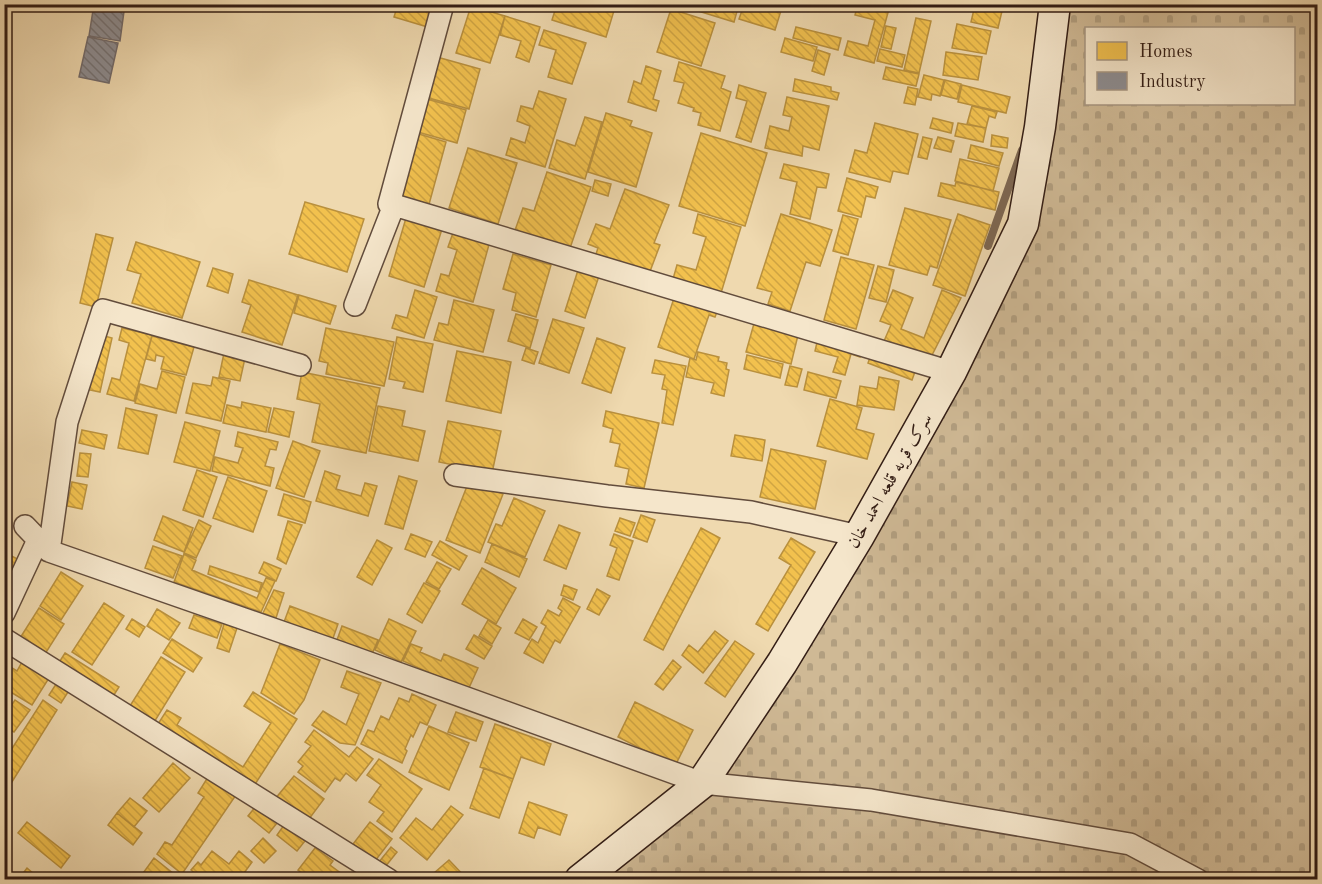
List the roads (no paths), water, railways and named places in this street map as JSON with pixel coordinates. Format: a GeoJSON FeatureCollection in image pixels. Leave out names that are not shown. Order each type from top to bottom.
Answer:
{"type":"FeatureCollection","features":[{"type":"Feature","properties":{"kind":"street"},"geometry":{"type":"LineString","coordinates":[[443,4],[389,204],[951,372]]}},
{"type":"Feature","properties":{"kind":"street","name":"سرک قریه قلعه احمد خان"},"geometry":{"type":"LineString","coordinates":[[580,879],[702,783],[782,663],[859,536],[951,372],[1023,224],[1040,127],[1055,4]]}},
{"type":"Feature","properties":{"kind":"street"},"geometry":{"type":"LineString","coordinates":[[355,305],[394,205]]}},
{"type":"Feature","properties":{"kind":"street"},"geometry":{"type":"LineString","coordinates":[[4,613],[38,539],[68,422],[103,310],[300,365]]}},
{"type":"Feature","properties":{"kind":"street"},"geometry":{"type":"LineString","coordinates":[[455,475],[607,496],[751,512],[859,536]]}},
{"type":"Feature","properties":{"kind":"street"},"geometry":{"type":"LineString","coordinates":[[38,539],[350,656],[702,783],[871,800],[1130,844],[1198,879]]}},
{"type":"Feature","properties":{"kind":"street"},"geometry":{"type":"LineString","coordinates":[[4,639],[389,879]]}},
{"type":"Feature","properties":{"kind":"waterway"},"geometry":{"type":"LineString","coordinates":[[988,246],[1022,150]]}}]}
